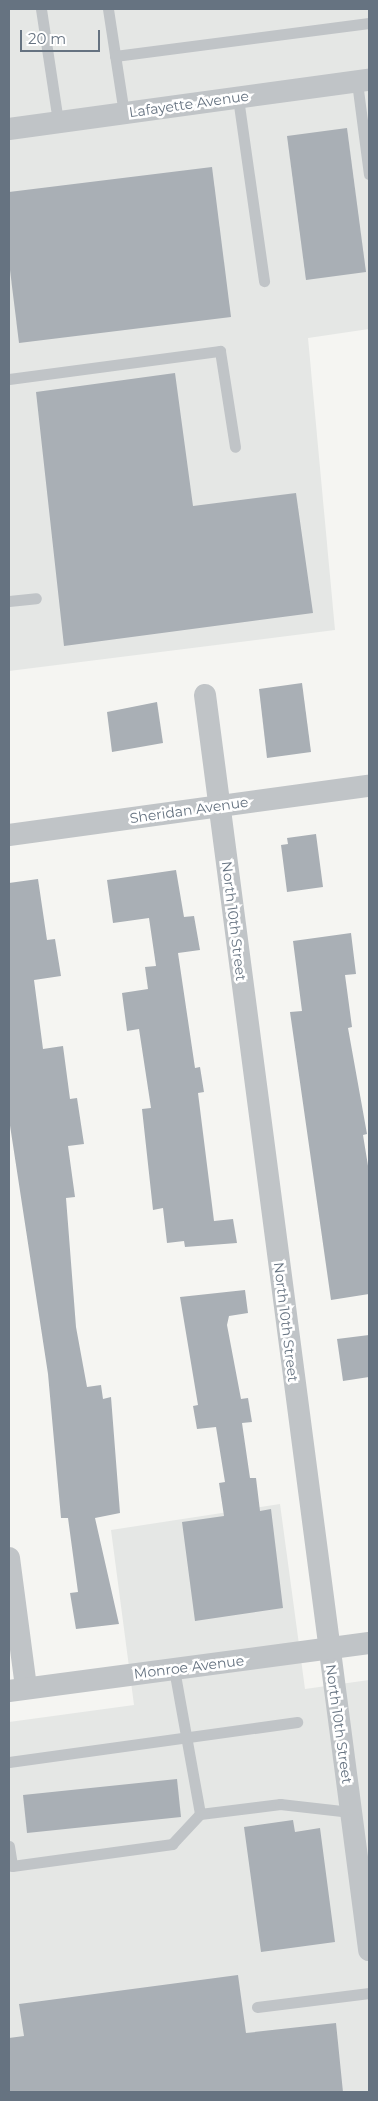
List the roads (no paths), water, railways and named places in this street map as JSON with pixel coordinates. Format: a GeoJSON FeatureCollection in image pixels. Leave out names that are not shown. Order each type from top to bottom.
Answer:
{"type":"FeatureCollection","features":[{"type":"Feature","properties":{"kind":"street","name":"Lafayette Avenue"},"geometry":{"type":"LineString","coordinates":[[9,129],[363,81]]}},
{"type":"Feature","properties":{"kind":"street","name":"North 10th Street"},"geometry":{"type":"LineString","coordinates":[[205,695],[329,1648],[367,1922],[369,1950]]}},
{"type":"Feature","properties":{"kind":"street","name":"Sheridan Avenue"},"geometry":{"type":"LineString","coordinates":[[9,835],[369,786]]}},
{"type":"Feature","properties":{"kind":"street"},"geometry":{"type":"LineString","coordinates":[[9,1558],[17,1689]]}},
{"type":"Feature","properties":{"kind":"street","name":"Monroe Avenue"},"geometry":{"type":"LineString","coordinates":[[17,1689],[369,1643]]}},
{"type":"Feature","properties":{"kind":"lane"},"geometry":{"type":"LineString","coordinates":[[41,9],[58,122]]}},
{"type":"Feature","properties":{"kind":"lane"},"geometry":{"type":"LineString","coordinates":[[108,9],[124,113]]}},
{"type":"Feature","properties":{"kind":"lane"},"geometry":{"type":"LineString","coordinates":[[115,56],[369,23]]}},
{"type":"Feature","properties":{"kind":"lane"},"geometry":{"type":"LineString","coordinates":[[363,81],[369,174]]}},
{"type":"Feature","properties":{"kind":"lane"},"geometry":{"type":"LineString","coordinates":[[238,98],[264,281]]}},
{"type":"Feature","properties":{"kind":"lane"},"geometry":{"type":"LineString","coordinates":[[9,379],[220,351],[235,447]]}},
{"type":"Feature","properties":{"kind":"lane"},"geometry":{"type":"LineString","coordinates":[[9,601],[36,598]]}},
{"type":"Feature","properties":{"kind":"lane"},"geometry":{"type":"LineString","coordinates":[[174,1669],[200,1814]]}},
{"type":"Feature","properties":{"kind":"lane"},"geometry":{"type":"LineString","coordinates":[[9,1762],[297,1722]]}},
{"type":"Feature","properties":{"kind":"lane"},"geometry":{"type":"LineString","coordinates":[[9,1846],[12,1866],[172,1844],[200,1814],[280,1804],[351,1812]]}},
{"type":"Feature","properties":{"kind":"lane"},"geometry":{"type":"LineString","coordinates":[[257,2007],[369,1993]]}}]}
